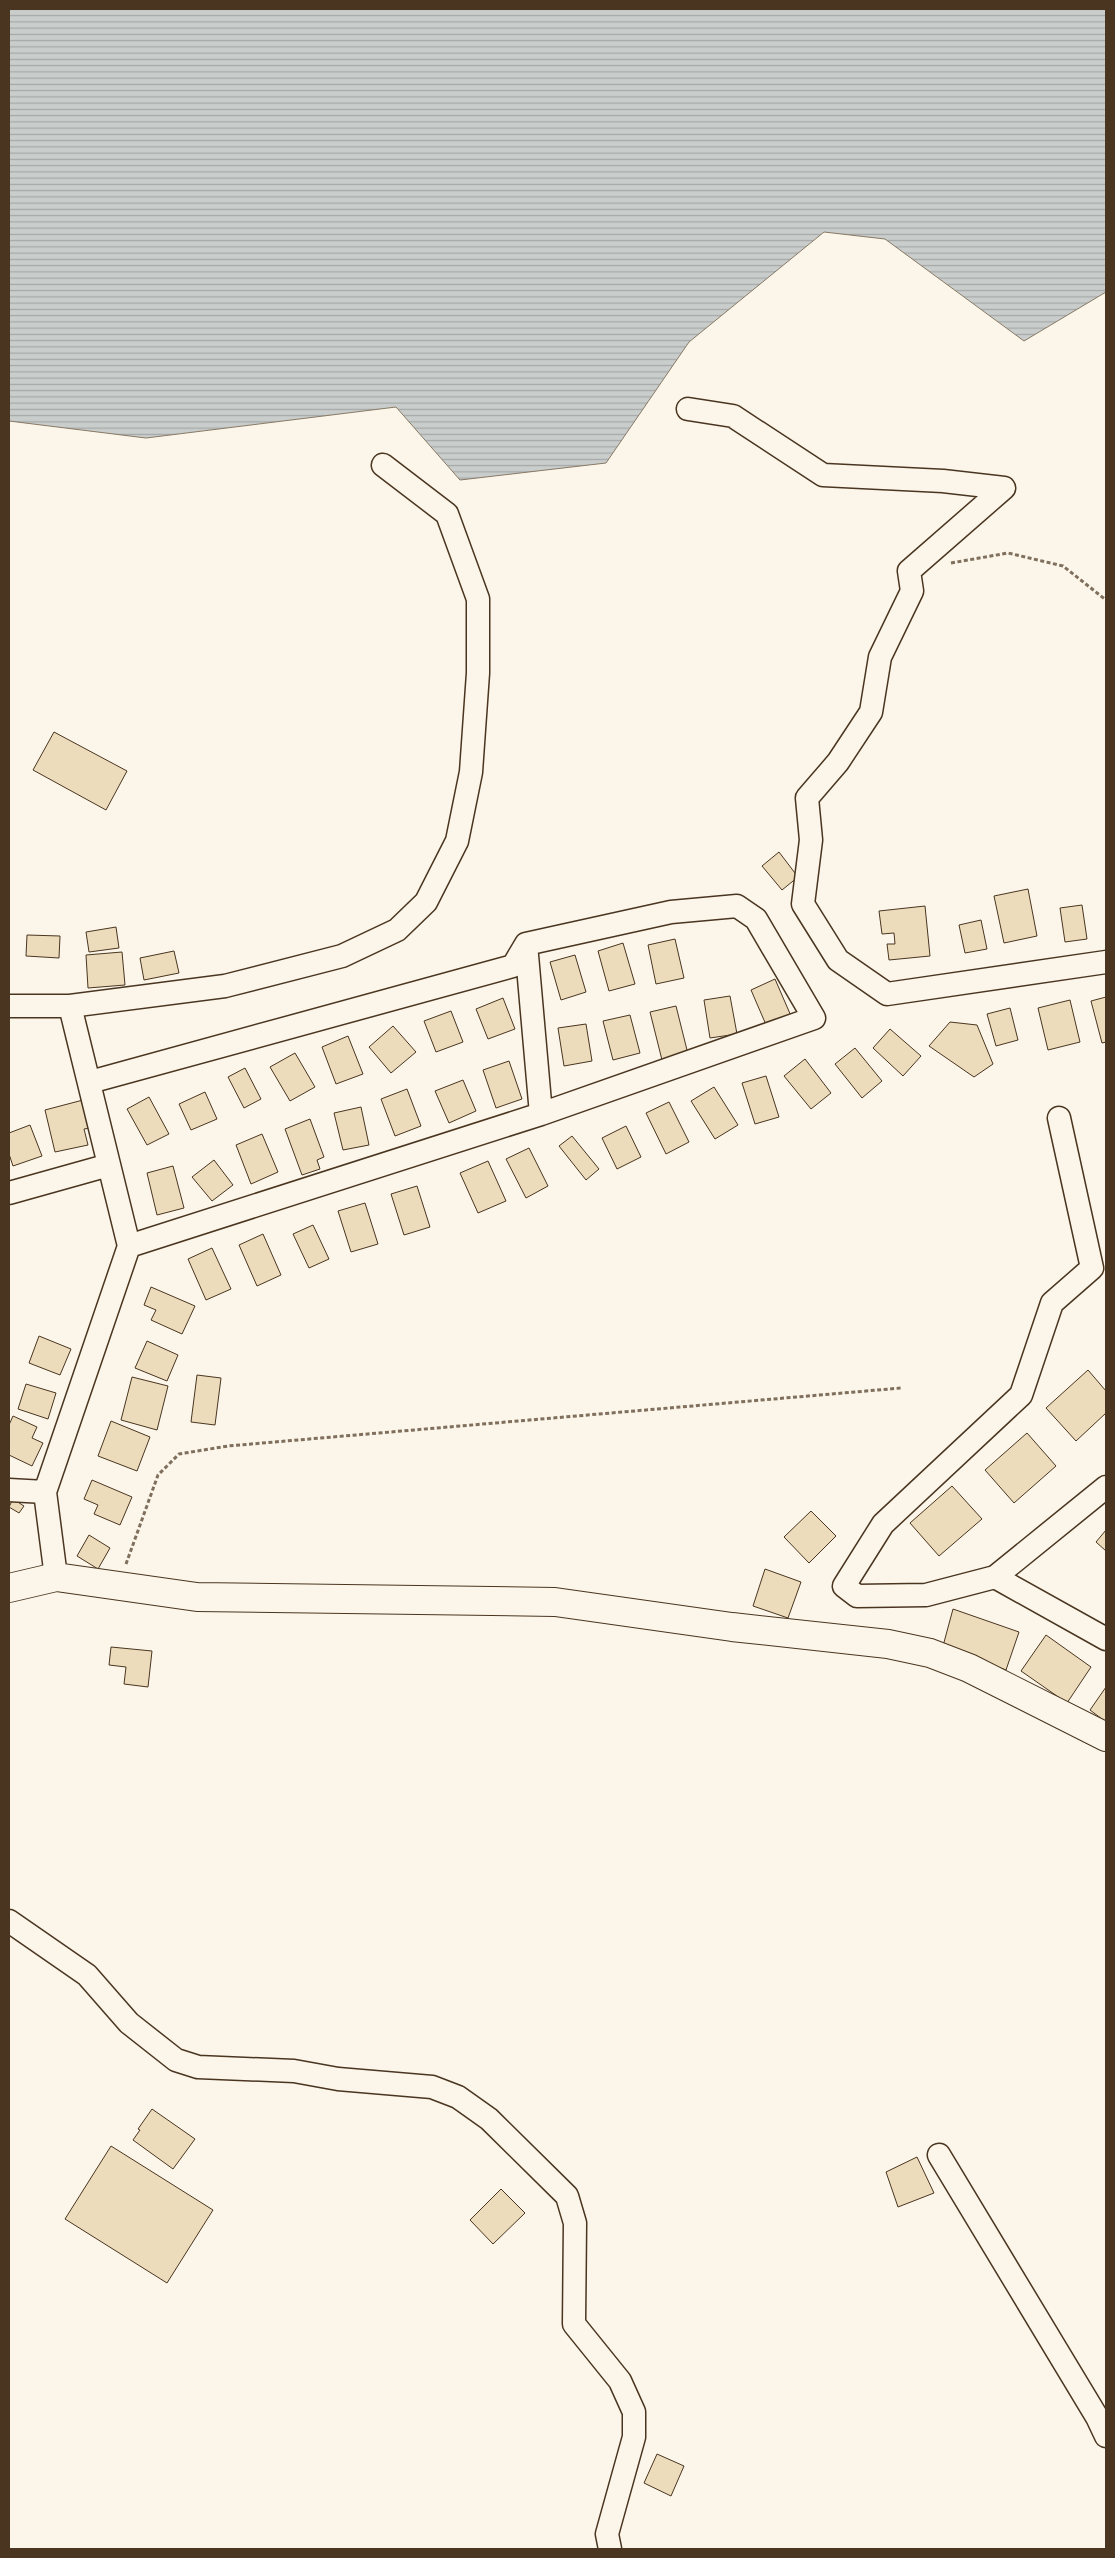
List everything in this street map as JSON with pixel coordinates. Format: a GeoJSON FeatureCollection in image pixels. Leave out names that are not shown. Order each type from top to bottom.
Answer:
{"type":"FeatureCollection","features":[{"type":"Feature","properties":{"kind":"main road"},"geometry":{"type":"LineString","coordinates":[[9,1588],[56,1577],[197,1597],[555,1602],[732,1627],[888,1644],[930,1654],[969,1668],[1106,1737]]}},
{"type":"Feature","properties":{"kind":"street"},"geometry":{"type":"LineString","coordinates":[[688,409],[733,416],[823,475],[943,481],[1004,488],[909,571],[912,590],[880,657],[871,712],[838,762],[806,798],[811,840],[803,904],[838,960],[888,994],[1106,962]]}},
{"type":"Feature","properties":{"kind":"street"},"geometry":{"type":"LineString","coordinates":[[9,1006],[70,1006],[225,986],[342,956],[396,930],[426,902],[456,841],[472,772],[478,673],[478,599],[447,514],[382,465]]}},
{"type":"Feature","properties":{"kind":"street"},"geometry":{"type":"LineString","coordinates":[[90,1082],[513,966],[526,944],[671,912],[737,906],[756,919],[814,1018],[541,1114],[129,1246]]}},
{"type":"Feature","properties":{"kind":"street"},"geometry":{"type":"LineString","coordinates":[[526,944],[541,1114]]}},
{"type":"Feature","properties":{"kind":"street"},"geometry":{"type":"LineString","coordinates":[[56,1577],[46,1492],[129,1246],[70,1006]]}},
{"type":"Feature","properties":{"kind":"street"},"geometry":{"type":"LineString","coordinates":[[1059,1118],[1092,1268],[1052,1303],[1021,1395],[883,1524],[844,1586],[857,1596],[926,1595],[995,1577],[1106,1488]]}},
{"type":"Feature","properties":{"kind":"street"},"geometry":{"type":"LineString","coordinates":[[9,1193],[109,1164]]}},
{"type":"Feature","properties":{"kind":"street"},"geometry":{"type":"LineString","coordinates":[[9,1490],[46,1492]]}},
{"type":"Feature","properties":{"kind":"street"},"geometry":{"type":"LineString","coordinates":[[995,1577],[1106,1639]]}},
{"type":"Feature","properties":{"kind":"street"},"geometry":{"type":"LineString","coordinates":[[9,1921],[87,1974],[129,2023],[176,2060],[198,2066],[294,2070],[338,2079],[432,2087],[458,2097],[488,2119],[567,2196],[575,2222],[574,2324],[620,2381],[634,2412],[634,2437],[608,2534],[610,2549]]}},
{"type":"Feature","properties":{"kind":"street"},"geometry":{"type":"LineString","coordinates":[[939,2155],[1097,2417],[1106,2436]]}},
{"type":"Feature","properties":{"kind":"path"},"geometry":{"type":"LineString","coordinates":[[945,565],[1008,553],[1063,566],[1106,600]]}},
{"type":"Feature","properties":{"kind":"path"},"geometry":{"type":"LineString","coordinates":[[118,1586],[158,1475],[179,1454],[228,1446],[900,1388]]}},
{"type":"Feature","properties":{"kind":"shaded area"},"geometry":{"type":"Polygon","coordinates":[[[9,9],[1106,9],[1106,292],[1024,341],[885,239],[824,232],[689,342],[606,463],[460,480],[396,407],[146,438],[9,421],[9,9]]]}},
{"type":"Feature","properties":{"kind":"building"},"geometry":{"type":"Polygon","coordinates":[[[54,732],[127,771],[106,810],[33,770],[54,732]]]}},
{"type":"Feature","properties":{"kind":"building"},"geometry":{"type":"Polygon","coordinates":[[[779,852],[798,877],[782,890],[762,866],[779,852]]]}},
{"type":"Feature","properties":{"kind":"building"},"geometry":{"type":"Polygon","coordinates":[[[1028,889],[1037,936],[1004,943],[994,896],[1028,889]]]}},
{"type":"Feature","properties":{"kind":"building"},"geometry":{"type":"Polygon","coordinates":[[[1082,905],[1087,939],[1065,942],[1060,908],[1082,905]]]}},
{"type":"Feature","properties":{"kind":"building"},"geometry":{"type":"Polygon","coordinates":[[[925,906],[930,956],[889,960],[887,944],[895,944],[894,933],[882,934],[879,911],[925,906]]]}},
{"type":"Feature","properties":{"kind":"building"},"geometry":{"type":"Polygon","coordinates":[[[981,920],[987,949],[965,953],[959,925],[981,920]]]}},
{"type":"Feature","properties":{"kind":"building"},"geometry":{"type":"Polygon","coordinates":[[[116,927],[119,948],[89,952],[86,932],[116,927]]]}},
{"type":"Feature","properties":{"kind":"building"},"geometry":{"type":"Polygon","coordinates":[[[27,935],[60,936],[59,958],[26,956],[27,935]]]}},
{"type":"Feature","properties":{"kind":"building"},"geometry":{"type":"Polygon","coordinates":[[[675,939],[684,978],[656,984],[648,945],[675,939]]]}},
{"type":"Feature","properties":{"kind":"building"},"geometry":{"type":"Polygon","coordinates":[[[623,943],[635,984],[609,991],[598,951],[623,943]]]}},
{"type":"Feature","properties":{"kind":"building"},"geometry":{"type":"Polygon","coordinates":[[[174,951],[179,973],[144,980],[140,958],[174,951]]]}},
{"type":"Feature","properties":{"kind":"building"},"geometry":{"type":"Polygon","coordinates":[[[122,952],[125,985],[88,988],[86,955],[122,952]]]}},
{"type":"Feature","properties":{"kind":"building"},"geometry":{"type":"Polygon","coordinates":[[[575,955],[586,992],[561,1000],[550,962],[575,955]]]}},
{"type":"Feature","properties":{"kind":"building"},"geometry":{"type":"Polygon","coordinates":[[[775,979],[791,1016],[767,1027],[751,990],[775,979]]]}},
{"type":"Feature","properties":{"kind":"building"},"geometry":{"type":"Polygon","coordinates":[[[730,996],[737,1034],[710,1038],[704,1000],[730,996]]]}},
{"type":"Feature","properties":{"kind":"building"},"geometry":{"type":"Polygon","coordinates":[[[1106,997],[1106,1042],[1102,1043],[1091,1001],[1106,997]]]}},
{"type":"Feature","properties":{"kind":"building"},"geometry":{"type":"Polygon","coordinates":[[[503,998],[515,1029],[488,1039],[476,1009],[503,998]]]}},
{"type":"Feature","properties":{"kind":"building"},"geometry":{"type":"Polygon","coordinates":[[[1070,1000],[1080,1042],[1048,1050],[1038,1008],[1070,1000]]]}},
{"type":"Feature","properties":{"kind":"building"},"geometry":{"type":"Polygon","coordinates":[[[676,1006],[688,1054],[662,1060],[650,1012],[676,1006]]]}},
{"type":"Feature","properties":{"kind":"building"},"geometry":{"type":"Polygon","coordinates":[[[1010,1008],[1018,1040],[996,1046],[987,1014],[1010,1008]]]}},
{"type":"Feature","properties":{"kind":"building"},"geometry":{"type":"Polygon","coordinates":[[[451,1011],[463,1042],[436,1052],[424,1021],[451,1011]]]}},
{"type":"Feature","properties":{"kind":"building"},"geometry":{"type":"Polygon","coordinates":[[[630,1015],[640,1053],[613,1060],[603,1021],[630,1015]]]}},
{"type":"Feature","properties":{"kind":"building"},"geometry":{"type":"Polygon","coordinates":[[[950,1022],[977,1025],[993,1064],[974,1077],[929,1046],[950,1022]]]}},
{"type":"Feature","properties":{"kind":"building"},"geometry":{"type":"Polygon","coordinates":[[[586,1024],[592,1061],[564,1066],[558,1028],[586,1024]]]}},
{"type":"Feature","properties":{"kind":"building"},"geometry":{"type":"Polygon","coordinates":[[[393,1026],[416,1052],[391,1073],[369,1047],[393,1026]]]}},
{"type":"Feature","properties":{"kind":"building"},"geometry":{"type":"Polygon","coordinates":[[[890,1029],[921,1056],[903,1076],[873,1048],[890,1029]]]}},
{"type":"Feature","properties":{"kind":"building"},"geometry":{"type":"Polygon","coordinates":[[[348,1036],[363,1074],[336,1084],[322,1047],[348,1036]]]}},
{"type":"Feature","properties":{"kind":"building"},"geometry":{"type":"Polygon","coordinates":[[[855,1048],[882,1081],[862,1098],[835,1064],[855,1048]]]}},
{"type":"Feature","properties":{"kind":"building"},"geometry":{"type":"Polygon","coordinates":[[[295,1053],[315,1087],[290,1101],[270,1067],[295,1053]]]}},
{"type":"Feature","properties":{"kind":"building"},"geometry":{"type":"Polygon","coordinates":[[[805,1059],[831,1093],[811,1109],[784,1076],[805,1059]]]}},
{"type":"Feature","properties":{"kind":"building"},"geometry":{"type":"Polygon","coordinates":[[[509,1061],[522,1099],[496,1108],[483,1070],[509,1061]]]}},
{"type":"Feature","properties":{"kind":"building"},"geometry":{"type":"Polygon","coordinates":[[[245,1068],[261,1099],[244,1108],[228,1077],[245,1068]]]}},
{"type":"Feature","properties":{"kind":"building"},"geometry":{"type":"Polygon","coordinates":[[[766,1076],[779,1117],[755,1124],[742,1083],[766,1076]]]}},
{"type":"Feature","properties":{"kind":"building"},"geometry":{"type":"Polygon","coordinates":[[[463,1080],[476,1111],[449,1123],[435,1091],[463,1080]]]}},
{"type":"Feature","properties":{"kind":"building"},"geometry":{"type":"Polygon","coordinates":[[[714,1087],[738,1125],[715,1139],[691,1101],[714,1087]]]}},
{"type":"Feature","properties":{"kind":"building"},"geometry":{"type":"Polygon","coordinates":[[[407,1089],[421,1126],[395,1136],[381,1099],[407,1089]]]}},
{"type":"Feature","properties":{"kind":"building"},"geometry":{"type":"Polygon","coordinates":[[[205,1092],[217,1119],[191,1130],[179,1104],[205,1092]]]}},
{"type":"Feature","properties":{"kind":"building"},"geometry":{"type":"Polygon","coordinates":[[[149,1097],[169,1134],[147,1145],[127,1109],[149,1097]]]}},
{"type":"Feature","properties":{"kind":"building"},"geometry":{"type":"Polygon","coordinates":[[[83,1100],[90,1128],[84,1129],[88,1145],[55,1152],[45,1110],[83,1100]]]}},
{"type":"Feature","properties":{"kind":"building"},"geometry":{"type":"Polygon","coordinates":[[[669,1102],[689,1142],[666,1154],[646,1113],[669,1102]]]}},
{"type":"Feature","properties":{"kind":"building"},"geometry":{"type":"Polygon","coordinates":[[[361,1107],[369,1145],[343,1150],[334,1113],[361,1107]]]}},
{"type":"Feature","properties":{"kind":"building"},"geometry":{"type":"Polygon","coordinates":[[[310,1119],[324,1157],[317,1160],[320,1169],[302,1175],[285,1129],[310,1119]]]}},
{"type":"Feature","properties":{"kind":"building"},"geometry":{"type":"Polygon","coordinates":[[[30,1125],[42,1156],[13,1166],[9,1154],[9,1133],[30,1125]]]}},
{"type":"Feature","properties":{"kind":"building"},"geometry":{"type":"Polygon","coordinates":[[[626,1126],[641,1157],[617,1169],[602,1138],[626,1126]]]}},
{"type":"Feature","properties":{"kind":"building"},"geometry":{"type":"Polygon","coordinates":[[[262,1134],[278,1172],[251,1184],[236,1145],[262,1134]]]}},
{"type":"Feature","properties":{"kind":"building"},"geometry":{"type":"Polygon","coordinates":[[[572,1136],[599,1169],[586,1180],[559,1146],[572,1136]]]}},
{"type":"Feature","properties":{"kind":"building"},"geometry":{"type":"Polygon","coordinates":[[[529,1148],[548,1186],[526,1198],[506,1159],[529,1148]]]}},
{"type":"Feature","properties":{"kind":"building"},"geometry":{"type":"Polygon","coordinates":[[[214,1160],[233,1185],[212,1201],[192,1177],[214,1160]]]}},
{"type":"Feature","properties":{"kind":"building"},"geometry":{"type":"Polygon","coordinates":[[[488,1161],[506,1201],[478,1213],[460,1173],[488,1161]]]}},
{"type":"Feature","properties":{"kind":"building"},"geometry":{"type":"Polygon","coordinates":[[[173,1166],[184,1208],[157,1215],[147,1173],[173,1166]]]}},
{"type":"Feature","properties":{"kind":"building"},"geometry":{"type":"Polygon","coordinates":[[[417,1186],[430,1227],[404,1235],[391,1194],[417,1186]]]}},
{"type":"Feature","properties":{"kind":"building"},"geometry":{"type":"Polygon","coordinates":[[[365,1203],[378,1244],[351,1252],[338,1211],[365,1203]]]}},
{"type":"Feature","properties":{"kind":"building"},"geometry":{"type":"Polygon","coordinates":[[[313,1225],[329,1259],[309,1268],[293,1234],[313,1225]]]}},
{"type":"Feature","properties":{"kind":"building"},"geometry":{"type":"Polygon","coordinates":[[[263,1234],[281,1275],[257,1286],[239,1245],[263,1234]]]}},
{"type":"Feature","properties":{"kind":"building"},"geometry":{"type":"Polygon","coordinates":[[[212,1248],[231,1289],[206,1300],[188,1259],[212,1248]]]}},
{"type":"Feature","properties":{"kind":"building"},"geometry":{"type":"Polygon","coordinates":[[[151,1287],[195,1306],[182,1334],[151,1320],[156,1310],[144,1305],[151,1287]]]}},
{"type":"Feature","properties":{"kind":"building"},"geometry":{"type":"Polygon","coordinates":[[[39,1336],[71,1349],[60,1375],[29,1363],[39,1336]]]}},
{"type":"Feature","properties":{"kind":"building"},"geometry":{"type":"Polygon","coordinates":[[[147,1341],[178,1355],[167,1381],[135,1368],[147,1341]]]}},
{"type":"Feature","properties":{"kind":"building"},"geometry":{"type":"Polygon","coordinates":[[[1088,1370],[1106,1391],[1106,1413],[1076,1441],[1046,1408],[1088,1370]]]}},
{"type":"Feature","properties":{"kind":"building"},"geometry":{"type":"Polygon","coordinates":[[[197,1375],[221,1378],[215,1425],[191,1422],[197,1375]]]}},
{"type":"Feature","properties":{"kind":"building"},"geometry":{"type":"Polygon","coordinates":[[[132,1377],[168,1386],[157,1430],[121,1420],[132,1377]]]}},
{"type":"Feature","properties":{"kind":"building"},"geometry":{"type":"Polygon","coordinates":[[[26,1384],[56,1393],[48,1419],[18,1409],[26,1384]]]}},
{"type":"Feature","properties":{"kind":"building"},"geometry":{"type":"Polygon","coordinates":[[[13,1416],[37,1427],[32,1438],[43,1443],[32,1466],[9,1455],[9,1425],[13,1416]]]}},
{"type":"Feature","properties":{"kind":"building"},"geometry":{"type":"Polygon","coordinates":[[[111,1421],[150,1437],[137,1471],[98,1456],[111,1421]]]}},
{"type":"Feature","properties":{"kind":"building"},"geometry":{"type":"Polygon","coordinates":[[[1027,1433],[1056,1466],[1014,1503],[985,1470],[1027,1433]]]}},
{"type":"Feature","properties":{"kind":"building"},"geometry":{"type":"Polygon","coordinates":[[[92,1480],[132,1497],[120,1525],[94,1514],[98,1505],[84,1499],[92,1480]]]}},
{"type":"Feature","properties":{"kind":"building"},"geometry":{"type":"Polygon","coordinates":[[[952,1486],[982,1519],[939,1556],[910,1523],[952,1486]]]}},
{"type":"Feature","properties":{"kind":"building"},"geometry":{"type":"Polygon","coordinates":[[[13,1499],[24,1506],[19,1513],[9,1507],[13,1499]]]}},
{"type":"Feature","properties":{"kind":"building"},"geometry":{"type":"Polygon","coordinates":[[[811,1511],[836,1536],[809,1563],[784,1537],[811,1511]]]}},
{"type":"Feature","properties":{"kind":"building"},"geometry":{"type":"Polygon","coordinates":[[[1106,1530],[1106,1551],[1096,1542],[1106,1530]]]}},
{"type":"Feature","properties":{"kind":"building"},"geometry":{"type":"Polygon","coordinates":[[[89,1535],[110,1548],[98,1569],[77,1556],[89,1535]]]}},
{"type":"Feature","properties":{"kind":"building"},"geometry":{"type":"Polygon","coordinates":[[[765,1569],[801,1582],[788,1618],[753,1606],[765,1569]]]}},
{"type":"Feature","properties":{"kind":"building"},"geometry":{"type":"Polygon","coordinates":[[[953,1609],[1019,1632],[1006,1670],[943,1646],[953,1609]]]}},
{"type":"Feature","properties":{"kind":"building"},"geometry":{"type":"Polygon","coordinates":[[[1046,1635],[1091,1667],[1067,1703],[1021,1671],[1046,1635]]]}},
{"type":"Feature","properties":{"kind":"building"},"geometry":{"type":"Polygon","coordinates":[[[111,1647],[152,1651],[148,1687],[124,1684],[126,1667],[109,1665],[111,1647]]]}},
{"type":"Feature","properties":{"kind":"building"},"geometry":{"type":"Polygon","coordinates":[[[1106,1687],[1106,1722],[1090,1710],[1106,1687]]]}},
{"type":"Feature","properties":{"kind":"building"},"geometry":{"type":"Polygon","coordinates":[[[152,2109],[195,2139],[173,2169],[133,2140],[152,2109]]]}},
{"type":"Feature","properties":{"kind":"building"},"geometry":{"type":"Polygon","coordinates":[[[111,2146],[213,2210],[167,2283],[65,2219],[111,2146]]]}},
{"type":"Feature","properties":{"kind":"building"},"geometry":{"type":"Polygon","coordinates":[[[917,2157],[934,2193],[898,2207],[886,2172],[917,2157]]]}},
{"type":"Feature","properties":{"kind":"building"},"geometry":{"type":"Polygon","coordinates":[[[501,2189],[525,2213],[493,2244],[470,2220],[501,2189]]]}},
{"type":"Feature","properties":{"kind":"building"},"geometry":{"type":"Polygon","coordinates":[[[657,2454],[684,2466],[671,2496],[644,2483],[657,2454]]]}}]}
